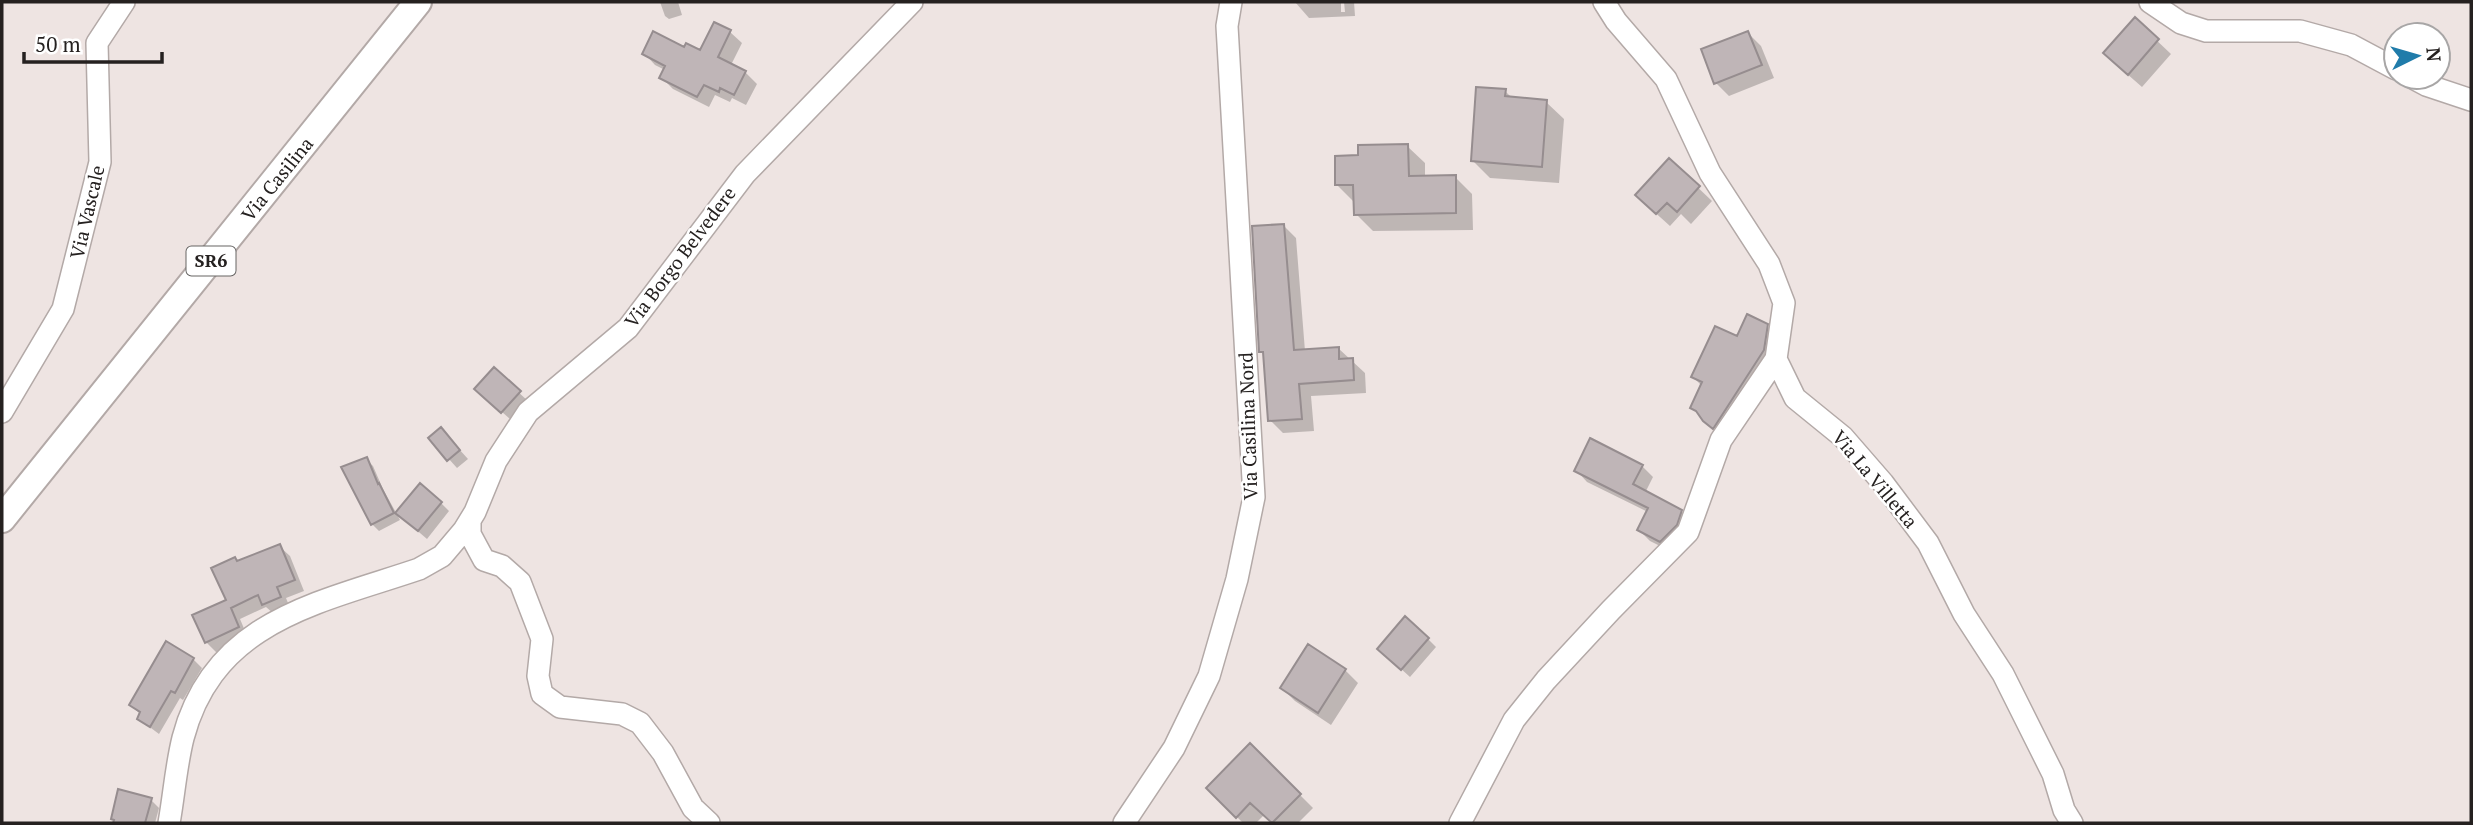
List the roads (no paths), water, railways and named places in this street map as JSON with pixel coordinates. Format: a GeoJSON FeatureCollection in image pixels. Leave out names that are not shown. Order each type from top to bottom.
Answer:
{"type":"FeatureCollection","features":[{"type":"Feature","properties":{"kind":"main road","name":"Via Casilina"},"geometry":{"type":"LineString","coordinates":[[2,519],[418,2]]}},
{"type":"Feature","properties":{"kind":"street","name":"Via Vascale"},"geometry":{"type":"LineString","coordinates":[[2,412],[64,309],[100,162],[97,43],[124,2]]}},
{"type":"Feature","properties":{"kind":"street","name":"Via Borgo Belvedere"},"geometry":{"type":"LineString","coordinates":[[169,823],[187,726],[209,680],[237,647],[254,633],[287,615],[419,569],[434,561],[453,544],[470,521],[496,461],[528,412],[628,328],[745,174],[912,2]]}},
{"type":"Feature","properties":{"kind":"street","name":"Via Casilina Nord"},"geometry":{"type":"LineString","coordinates":[[1124,823],[1174,748],[1209,676],[1237,579],[1254,497],[1227,26],[1231,2]]}},
{"type":"Feature","properties":{"kind":"street"},"geometry":{"type":"LineString","coordinates":[[1460,823],[1514,720],[1546,680],[1601,620],[1688,532],[1721,440],[1776,359],[1784,303],[1769,264],[1710,173],[1666,79],[1616,22],[1604,2]]}},
{"type":"Feature","properties":{"kind":"street"},"geometry":{"type":"LineString","coordinates":[[2150,2],[2181,23],[2206,31],[2300,31],[2351,45],[2382,62]]}},
{"type":"Feature","properties":{"kind":"street"},"geometry":{"type":"LineString","coordinates":[[2444,91],[2471,100]]}},
{"type":"Feature","properties":{"kind":"street","name":"Via La Villetta"},"geometry":{"type":"LineString","coordinates":[[1776,359],[1795,398],[1843,437],[1883,483],[1928,543],[1964,614],[2003,674],[2053,774],[2071,823]]}},
{"type":"Feature","properties":{"kind":"street"},"geometry":{"type":"LineString","coordinates":[[470,521],[470,534],[484,560],[502,566],[520,582],[542,639],[538,676],[542,694],[561,708],[622,714],[640,723],[663,753],[693,808],[709,823]]}}]}
